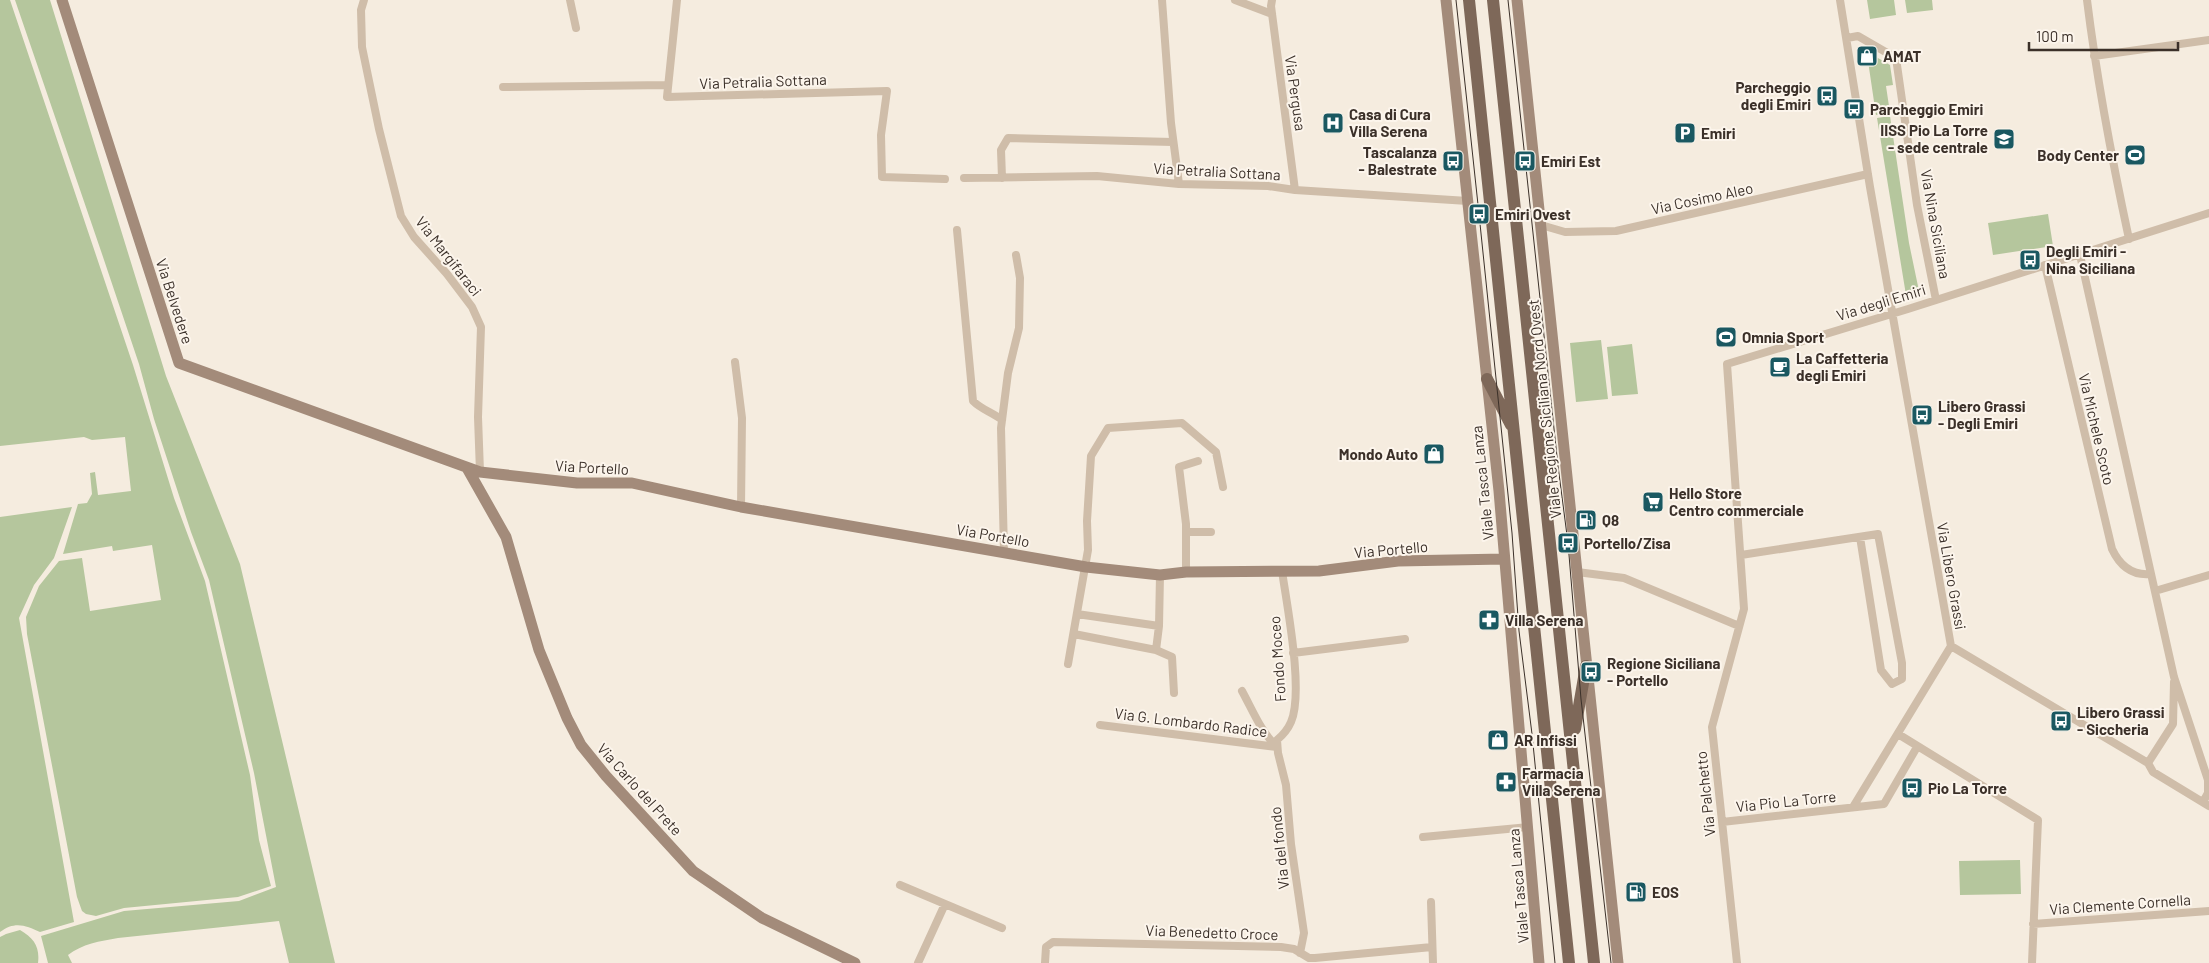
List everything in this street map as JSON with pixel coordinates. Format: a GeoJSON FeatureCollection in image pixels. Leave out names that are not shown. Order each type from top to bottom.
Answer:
{"type":"FeatureCollection","features":[{"type":"Feature","properties":{"kind":"main road"},"geometry":{"type":"LineString","coordinates":[[1469,0],[1569,963]]}},
{"type":"Feature","properties":{"kind":"main road","name":"Viale Regione Siciliana Nord Ovest"},"geometry":{"type":"LineString","coordinates":[[1493,0],[1594,963]]}},
{"type":"Feature","properties":{"kind":"main road"},"geometry":{"type":"LineString","coordinates":[[1487,379],[1514,432]]}},
{"type":"Feature","properties":{"kind":"main road"},"geometry":{"type":"LineString","coordinates":[[1572,744],[1586,666]]}},
{"type":"Feature","properties":{"kind":"street","name":"Via Belvedere"},"geometry":{"type":"LineString","coordinates":[[62,0],[179,363],[480,472]]}},
{"type":"Feature","properties":{"kind":"street","name":"Via Margifaraci"},"geometry":{"type":"LineString","coordinates":[[364,0],[361,10],[362,47],[379,129],[401,216],[414,237],[447,274],[472,308],[481,327],[478,416],[480,472]]}},
{"type":"Feature","properties":{"kind":"street"},"geometry":{"type":"LineString","coordinates":[[570,0],[576,28]]}},
{"type":"Feature","properties":{"kind":"street"},"geometry":{"type":"LineString","coordinates":[[502,87],[668,85],[678,0]]}},
{"type":"Feature","properties":{"kind":"street"},"geometry":{"type":"LineString","coordinates":[[1162,0],[1173,142],[1179,184]]}},
{"type":"Feature","properties":{"kind":"street"},"geometry":{"type":"LineString","coordinates":[[1236,0],[1272,14]]}},
{"type":"Feature","properties":{"kind":"street","name":"Via Pergusa"},"geometry":{"type":"LineString","coordinates":[[1272,0],[1272,14],[1295,190]]}},
{"type":"Feature","properties":{"kind":"street","name":"Viale Tasca Lanza"},"geometry":{"type":"LineString","coordinates":[[1446,0],[1487,379],[1539,963]]}},
{"type":"Feature","properties":{"kind":"street","name":"Viale Regione Siciliana Nord Ovest"},"geometry":{"type":"LineString","coordinates":[[1517,0],[1618,963]]}},
{"type":"Feature","properties":{"kind":"street"},"geometry":{"type":"LineString","coordinates":[[1840,0],[1892,314]]}},
{"type":"Feature","properties":{"kind":"street"},"geometry":{"type":"LineString","coordinates":[[2087,0],[2094,56],[2111,157],[2129,239]]}},
{"type":"Feature","properties":{"kind":"street","name":"Via Nina Siciliana"},"geometry":{"type":"LineString","coordinates":[[1847,38],[1858,36],[1896,58],[1917,205],[1936,300]]}},
{"type":"Feature","properties":{"kind":"street"},"geometry":{"type":"LineString","coordinates":[[2094,56],[2209,40]]}},
{"type":"Feature","properties":{"kind":"street","name":"Via Petralia Sottana"},"geometry":{"type":"LineString","coordinates":[[668,85],[667,97],[887,91],[881,135],[882,178],[946,179]]}},
{"type":"Feature","properties":{"kind":"street"},"geometry":{"type":"LineString","coordinates":[[1002,178],[1001,150],[1008,138],[1173,142]]}},
{"type":"Feature","properties":{"kind":"street","name":"Via Cosimo Aleo"},"geometry":{"type":"LineString","coordinates":[[1541,225],[1565,232],[1616,231],[1868,174]]}},
{"type":"Feature","properties":{"kind":"street","name":"Via Petralia Sottana"},"geometry":{"type":"LineString","coordinates":[[964,178],[1097,176],[1179,184],[1268,186],[1295,190],[1468,201]]}},
{"type":"Feature","properties":{"kind":"street","name":"Via degli Emiri"},"geometry":{"type":"LineString","coordinates":[[1739,626],[1744,609],[1742,555],[1727,364],[1892,314],[2209,213]]}},
{"type":"Feature","properties":{"kind":"street"},"geometry":{"type":"LineString","coordinates":[[958,230],[973,401],[982,410],[992,413],[1002,420]]}},
{"type":"Feature","properties":{"kind":"street"},"geometry":{"type":"LineString","coordinates":[[1004,552],[1002,420],[1008,373],[1019,328],[1020,278],[1016,255]]}},
{"type":"Feature","properties":{"kind":"street","name":"Via Michele Scoto"},"geometry":{"type":"LineString","coordinates":[[2080,255],[2174,677]]}},
{"type":"Feature","properties":{"kind":"street","name":"Via Michele Scoto"},"geometry":{"type":"LineString","coordinates":[[2045,265],[2112,550],[2119,564],[2136,574],[2152,574]]}},
{"type":"Feature","properties":{"kind":"street","name":"Via Libero Grassi"},"geometry":{"type":"LineString","coordinates":[[1892,314],[1951,646],[2148,764],[2153,772],[2206,804]]}},
{"type":"Feature","properties":{"kind":"street"},"geometry":{"type":"LineString","coordinates":[[735,362],[742,418],[741,507]]}},
{"type":"Feature","properties":{"kind":"street"},"geometry":{"type":"LineString","coordinates":[[1068,664],[1088,550],[1086,521],[1091,456],[1108,428],[1182,423],[1216,452],[1223,487]]}},
{"type":"Feature","properties":{"kind":"street"},"geometry":{"type":"LineString","coordinates":[[1186,568],[1186,532],[1178,467],[1198,462]]}},
{"type":"Feature","properties":{"kind":"street","name":"Via Carlo del Prete"},"geometry":{"type":"LineString","coordinates":[[467,468],[506,538],[538,650],[567,718],[581,745],[606,776],[693,871],[762,918],[855,963]]}},
{"type":"Feature","properties":{"kind":"street","name":"Via Portello"},"geometry":{"type":"LineString","coordinates":[[480,472],[577,483],[632,483],[741,507],[1086,567],[1160,575],[1186,568],[1318,571],[1398,562],[1504,559]]}},
{"type":"Feature","properties":{"kind":"street"},"geometry":{"type":"LineString","coordinates":[[1186,532],[1211,532]]}},
{"type":"Feature","properties":{"kind":"street"},"geometry":{"type":"LineString","coordinates":[[1742,555],[1878,534],[1902,663],[1902,679],[1892,684],[1881,670],[1860,537]]}},
{"type":"Feature","properties":{"kind":"street","name":"Fondo Moceo"},"geometry":{"type":"LineString","coordinates":[[1277,744],[1292,722],[1295,703],[1293,653],[1282,571]]}},
{"type":"Feature","properties":{"kind":"street"},"geometry":{"type":"LineString","coordinates":[[1577,572],[1624,578],[1739,626]]}},
{"type":"Feature","properties":{"kind":"street"},"geometry":{"type":"LineString","coordinates":[[1156,650],[1159,626],[1160,575]]}},
{"type":"Feature","properties":{"kind":"street"},"geometry":{"type":"LineString","coordinates":[[2155,591],[2209,575]]}},
{"type":"Feature","properties":{"kind":"street"},"geometry":{"type":"LineString","coordinates":[[1077,614],[1159,626]]}},
{"type":"Feature","properties":{"kind":"street","name":"Via Palchetto"},"geometry":{"type":"LineString","coordinates":[[1737,963],[1712,727],[1739,626]]}},
{"type":"Feature","properties":{"kind":"street"},"geometry":{"type":"LineString","coordinates":[[1074,634],[1156,650],[1172,657],[1174,693]]}},
{"type":"Feature","properties":{"kind":"street"},"geometry":{"type":"LineString","coordinates":[[1293,653],[1405,639]]}},
{"type":"Feature","properties":{"kind":"street","name":"Via Pio La Torre"},"geometry":{"type":"LineString","coordinates":[[1853,807],[1951,646]]}},
{"type":"Feature","properties":{"kind":"street"},"geometry":{"type":"LineString","coordinates":[[2174,677],[2206,767],[2208,781],[2206,804]]}},
{"type":"Feature","properties":{"kind":"street"},"geometry":{"type":"LineString","coordinates":[[2148,764],[2173,724],[2174,677]]}},
{"type":"Feature","properties":{"kind":"street"},"geometry":{"type":"LineString","coordinates":[[1242,691],[1264,733],[1277,744]]}},
{"type":"Feature","properties":{"kind":"street"},"geometry":{"type":"LineString","coordinates":[[2173,724],[2190,722]]}},
{"type":"Feature","properties":{"kind":"street","name":"Via G. Lombardo Radice"},"geometry":{"type":"LineString","coordinates":[[1100,725],[1277,744]]}},
{"type":"Feature","properties":{"kind":"street"},"geometry":{"type":"LineString","coordinates":[[1898,734],[2038,820],[2032,963]]}},
{"type":"Feature","properties":{"kind":"street","name":"Via del fondo"},"geometry":{"type":"LineString","coordinates":[[1277,744],[1286,785],[1291,844],[1304,933],[1300,953]]}},
{"type":"Feature","properties":{"kind":"street","name":"Via Pio La Torre"},"geometry":{"type":"LineString","coordinates":[[1722,822],[1884,804],[1917,747]]}},
{"type":"Feature","properties":{"kind":"street"},"geometry":{"type":"LineString","coordinates":[[1422,837],[1528,827]]}},
{"type":"Feature","properties":{"kind":"street"},"geometry":{"type":"LineString","coordinates":[[900,885],[1002,928]]}},
{"type":"Feature","properties":{"kind":"street"},"geometry":{"type":"LineString","coordinates":[[1431,902],[1433,963]]}},
{"type":"Feature","properties":{"kind":"street"},"geometry":{"type":"LineString","coordinates":[[918,963],[945,904]]}},
{"type":"Feature","properties":{"kind":"street","name":"Via Clemente Cornella"},"geometry":{"type":"LineString","coordinates":[[2033,924],[2208,909]]}},
{"type":"Feature","properties":{"kind":"street","name":"Via Benedetto Croce"},"geometry":{"type":"LineString","coordinates":[[1045,963],[1046,947],[1049,943],[1070,942],[1281,947],[1294,949],[1315,958],[1432,947]]}},
{"type":"Feature","properties":{"kind":"green space"},"geometry":{"type":"Polygon","coordinates":[[[0,0],[10,0],[133,365],[174,498],[205,581],[250,775],[259,840],[271,886],[238,897],[124,908],[96,916],[82,911],[77,897],[27,634],[26,617],[39,586],[59,561],[82,558],[90,611],[161,600],[152,545],[113,551],[112,546],[63,554],[78,504],[87,503],[92,494],[90,473],[95,472],[98,495],[131,491],[125,437],[92,440],[84,437],[0,446],[0,0]]]}},
{"type":"Feature","properties":{"kind":"green space"},"geometry":{"type":"Polygon","coordinates":[[[15,0],[50,0],[166,376],[240,564],[335,963],[289,963],[279,921],[111,939],[73,951],[68,955],[72,963],[48,963],[41,936],[124,911],[239,901],[276,887],[254,773],[209,580],[191,532],[154,419],[139,364],[15,0]]]}},
{"type":"Feature","properties":{"kind":"green space"},"geometry":{"type":"Polygon","coordinates":[[[1867,0],[1894,0],[1896,15],[1870,19],[1867,0]]]}},
{"type":"Feature","properties":{"kind":"green space"},"geometry":{"type":"Polygon","coordinates":[[[1905,0],[1932,0],[1933,10],[1907,13],[1905,0]]]}},
{"type":"Feature","properties":{"kind":"green space"},"geometry":{"type":"Polygon","coordinates":[[[1871,54],[1890,65],[1893,85],[1886,86],[1890,113],[1876,115],[1868,61],[1872,61],[1871,54]]]}},
{"type":"Feature","properties":{"kind":"green space"},"geometry":{"type":"Polygon","coordinates":[[[1890,116],[1909,243],[1919,291],[1906,295],[1877,118],[1890,116]]]}},
{"type":"Feature","properties":{"kind":"green space"},"geometry":{"type":"Polygon","coordinates":[[[2048,214],[2053,246],[1993,255],[1988,223],[2048,214]]]}},
{"type":"Feature","properties":{"kind":"green space"},"geometry":{"type":"Polygon","coordinates":[[[1601,340],[1608,399],[1576,402],[1570,343],[1601,340]]]}},
{"type":"Feature","properties":{"kind":"green space"},"geometry":{"type":"Polygon","coordinates":[[[1632,344],[1638,394],[1612,396],[1607,347],[1632,344]]]}},
{"type":"Feature","properties":{"kind":"green space"},"geometry":{"type":"Polygon","coordinates":[[[72,507],[54,558],[34,585],[19,618],[74,922],[40,932],[30,927],[15,925],[0,932],[0,517],[72,507]]]}},
{"type":"Feature","properties":{"kind":"green space"},"geometry":{"type":"Polygon","coordinates":[[[2020,860],[2021,894],[1960,895],[1959,861],[2020,860]]]}},
{"type":"Feature","properties":{"kind":"green space"},"geometry":{"type":"Polygon","coordinates":[[[20,930],[29,936],[35,944],[38,952],[38,963],[0,963],[0,937],[20,930]]]}},
{"type":"Feature","properties":{"kind":"tram line"},"geometry":{"type":"LineString","coordinates":[[1456,0],[1512,533],[1519,631],[1532,734],[1555,963]]}},
{"type":"Feature","properties":{"kind":"tram line"},"geometry":{"type":"LineString","coordinates":[[1508,0],[1568,543],[1581,699],[1611,963]]}},
{"type":"Feature","properties":{"kind":"place","name":"AMAT"},"geometry":{"type":"Point","coordinates":[1867,56]}},
{"type":"Feature","properties":{"kind":"place","name":"Parcheggio degli Emiri"},"geometry":{"type":"Point","coordinates":[1827,96]}},
{"type":"Feature","properties":{"kind":"place","name":"Parcheggio Emiri"},"geometry":{"type":"Point","coordinates":[1854,109]}},
{"type":"Feature","properties":{"kind":"place","name":"Casa di Cura Villa Serena"},"geometry":{"type":"Point","coordinates":[1333,123]}},
{"type":"Feature","properties":{"kind":"place","name":"Emiri"},"geometry":{"type":"Point","coordinates":[1685,133]}},
{"type":"Feature","properties":{"kind":"place","name":"IISS Pio La Torre - sede centrale"},"geometry":{"type":"Point","coordinates":[2004,139]}},
{"type":"Feature","properties":{"kind":"place","name":"Body Center"},"geometry":{"type":"Point","coordinates":[2135,155]}},
{"type":"Feature","properties":{"kind":"place","name":"Tascalanza - Balestrate"},"geometry":{"type":"Point","coordinates":[1453,161]}},
{"type":"Feature","properties":{"kind":"place","name":"Emiri Est"},"geometry":{"type":"Point","coordinates":[1525,161]}},
{"type":"Feature","properties":{"kind":"place","name":"Emiri Ovest"},"geometry":{"type":"Point","coordinates":[1479,214]}},
{"type":"Feature","properties":{"kind":"place","name":"Degli Emiri - Nina Siciliana"},"geometry":{"type":"Point","coordinates":[2030,260]}},
{"type":"Feature","properties":{"kind":"place","name":"Omnia Sport"},"geometry":{"type":"Point","coordinates":[1726,337]}},
{"type":"Feature","properties":{"kind":"place","name":"La Caffetteria degli Emiri"},"geometry":{"type":"Point","coordinates":[1780,367]}},
{"type":"Feature","properties":{"kind":"place","name":"Libero Grassi - Degli Emiri"},"geometry":{"type":"Point","coordinates":[1922,415]}},
{"type":"Feature","properties":{"kind":"place","name":"Mondo Auto"},"geometry":{"type":"Point","coordinates":[1434,454]}},
{"type":"Feature","properties":{"kind":"place","name":"Hello Store Centro commerciale"},"geometry":{"type":"Point","coordinates":[1653,502]}},
{"type":"Feature","properties":{"kind":"place","name":"Q8"},"geometry":{"type":"Point","coordinates":[1586,520]}},
{"type":"Feature","properties":{"kind":"place","name":"Portello/Zisa"},"geometry":{"type":"Point","coordinates":[1568,543]}},
{"type":"Feature","properties":{"kind":"place","name":"Villa Serena"},"geometry":{"type":"Point","coordinates":[1489,620]}},
{"type":"Feature","properties":{"kind":"place","name":"Regione Siciliana - Portello"},"geometry":{"type":"Point","coordinates":[1591,672]}},
{"type":"Feature","properties":{"kind":"place","name":"Libero Grassi - Siccheria"},"geometry":{"type":"Point","coordinates":[2061,721]}},
{"type":"Feature","properties":{"kind":"place","name":"AR Infissi"},"geometry":{"type":"Point","coordinates":[1498,740]}},
{"type":"Feature","properties":{"kind":"place","name":"Farmacia Villa Serena"},"geometry":{"type":"Point","coordinates":[1506,782]}},
{"type":"Feature","properties":{"kind":"place","name":"Pio La Torre"},"geometry":{"type":"Point","coordinates":[1912,788]}},
{"type":"Feature","properties":{"kind":"place","name":"EOS"},"geometry":{"type":"Point","coordinates":[1636,892]}}]}
